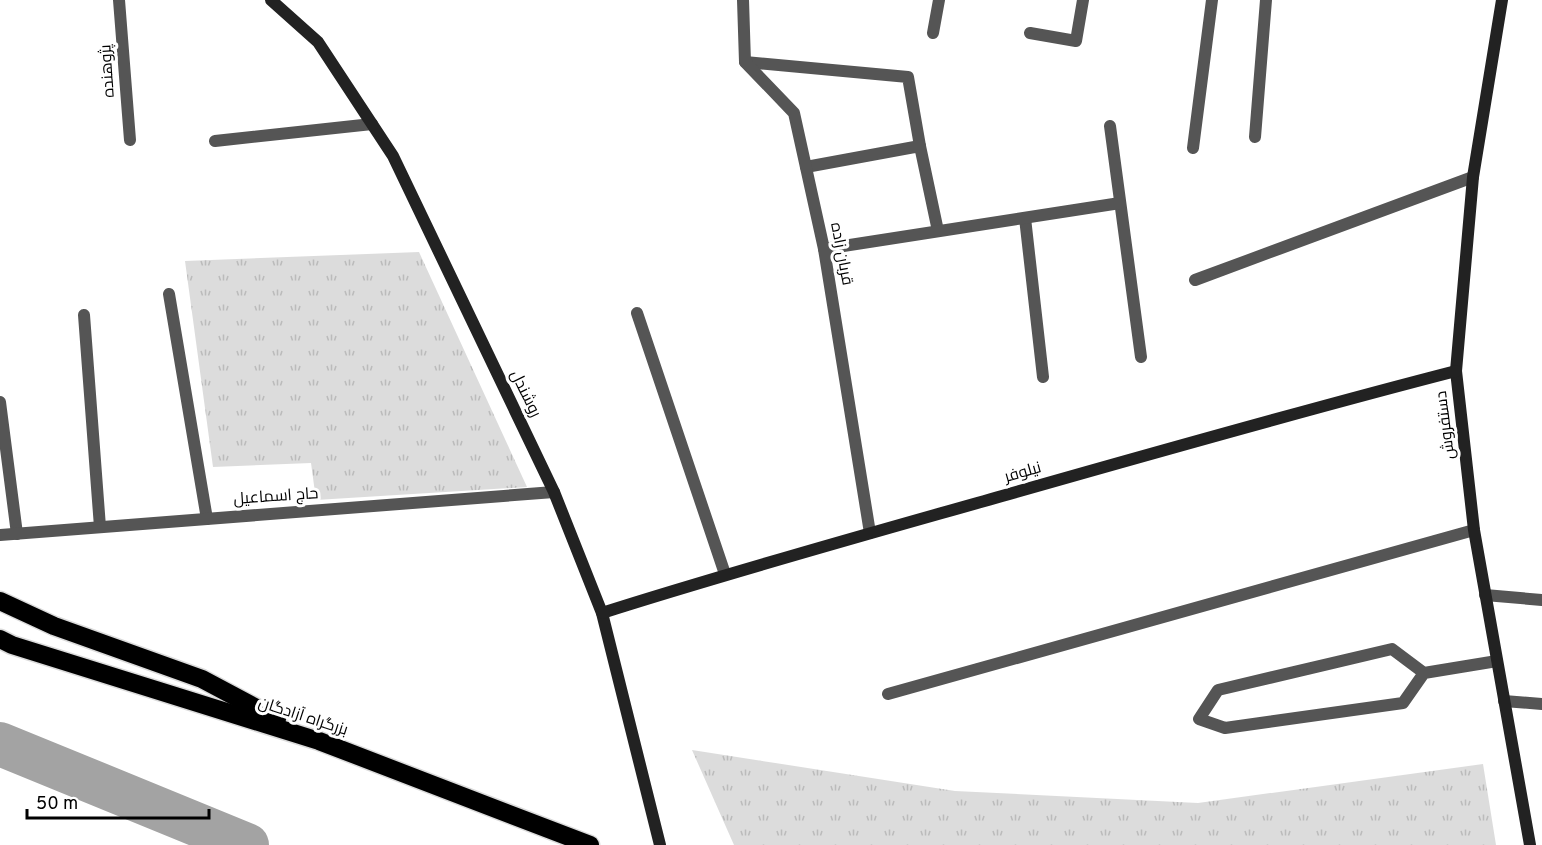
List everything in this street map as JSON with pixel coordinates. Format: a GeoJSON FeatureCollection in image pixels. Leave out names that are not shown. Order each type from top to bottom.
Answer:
{"type":"FeatureCollection","features":[{"type":"Feature","properties":{"kind":"highway"},"geometry":{"type":"LineString","coordinates":[[0,602],[54,626],[201,679],[319,741]]}},
{"type":"Feature","properties":{"kind":"highway","name":"بزرگراه آزادگان"},"geometry":{"type":"LineString","coordinates":[[0,639],[12,645],[319,741],[590,845]]}},
{"type":"Feature","properties":{"kind":"street","name":"پژوهنده"},"geometry":{"type":"LineString","coordinates":[[119,0],[130,140]]}},
{"type":"Feature","properties":{"kind":"street","name":"روشندل"},"geometry":{"type":"LineString","coordinates":[[272,0],[318,42],[393,156],[554,492],[602,613],[660,845]]}},
{"type":"Feature","properties":{"kind":"street"},"geometry":{"type":"LineString","coordinates":[[743,0],[745,62],[908,77],[938,231]]}},
{"type":"Feature","properties":{"kind":"street"},"geometry":{"type":"LineString","coordinates":[[933,33],[939,0]]}},
{"type":"Feature","properties":{"kind":"street"},"geometry":{"type":"LineString","coordinates":[[1030,33],[1076,41],[1083,0]]}},
{"type":"Feature","properties":{"kind":"street"},"geometry":{"type":"LineString","coordinates":[[1193,148],[1212,0]]}},
{"type":"Feature","properties":{"kind":"street"},"geometry":{"type":"LineString","coordinates":[[1255,137],[1266,0]]}},
{"type":"Feature","properties":{"kind":"street","name":"دستفروش"},"geometry":{"type":"LineString","coordinates":[[1502,0],[1473,177],[1456,371],[1474,530],[1530,845]]}},
{"type":"Feature","properties":{"kind":"street","name":"قربان زاده"},"geometry":{"type":"LineString","coordinates":[[745,62],[794,113],[824,249],[870,533]]}},
{"type":"Feature","properties":{"kind":"street"},"geometry":{"type":"LineString","coordinates":[[215,141],[372,124]]}},
{"type":"Feature","properties":{"kind":"street"},"geometry":{"type":"LineString","coordinates":[[1110,126],[1141,357]]}},
{"type":"Feature","properties":{"kind":"street"},"geometry":{"type":"LineString","coordinates":[[806,167],[920,146]]}},
{"type":"Feature","properties":{"kind":"street"},"geometry":{"type":"LineString","coordinates":[[1195,280],[1473,177]]}},
{"type":"Feature","properties":{"kind":"street"},"geometry":{"type":"LineString","coordinates":[[824,249],[1120,202]]}},
{"type":"Feature","properties":{"kind":"street"},"geometry":{"type":"LineString","coordinates":[[1025,218],[1043,377]]}},
{"type":"Feature","properties":{"kind":"street"},"geometry":{"type":"LineString","coordinates":[[169,294],[207,519]]}},
{"type":"Feature","properties":{"kind":"street"},"geometry":{"type":"LineString","coordinates":[[637,313],[725,574]]}},
{"type":"Feature","properties":{"kind":"street"},"geometry":{"type":"LineString","coordinates":[[84,315],[100,527]]}},
{"type":"Feature","properties":{"kind":"street","name":"نیلوفر"},"geometry":{"type":"LineString","coordinates":[[602,613],[725,574],[1315,407],[1456,371]]}},
{"type":"Feature","properties":{"kind":"street"},"geometry":{"type":"LineString","coordinates":[[0,402],[17,534]]}},
{"type":"Feature","properties":{"kind":"street","name":"حاج اسماعیل"},"geometry":{"type":"LineString","coordinates":[[0,535],[554,492]]}},
{"type":"Feature","properties":{"kind":"street"},"geometry":{"type":"LineString","coordinates":[[888,694],[1474,530]]}},
{"type":"Feature","properties":{"kind":"street"},"geometry":{"type":"LineString","coordinates":[[1485,595],[1542,600]]}},
{"type":"Feature","properties":{"kind":"street"},"geometry":{"type":"LineString","coordinates":[[1424,673],[1403,703],[1225,728],[1199,719],[1218,690],[1392,649],[1424,673],[1497,662]]}},
{"type":"Feature","properties":{"kind":"street"},"geometry":{"type":"LineString","coordinates":[[1504,701],[1542,704]]}},
{"type":"Feature","properties":{"kind":"green space"},"geometry":{"type":"Polygon","coordinates":[[[419,252],[527,487],[316,500],[311,463],[213,467],[185,261],[419,252]]]}},
{"type":"Feature","properties":{"kind":"green space"},"geometry":{"type":"Polygon","coordinates":[[[692,750],[955,791],[1198,803],[1483,764],[1496,845],[734,845],[692,750]]]}},
{"type":"Feature","properties":{"kind":"waterway"},"geometry":{"type":"LineString","coordinates":[[0,744],[247,845]]}}]}
